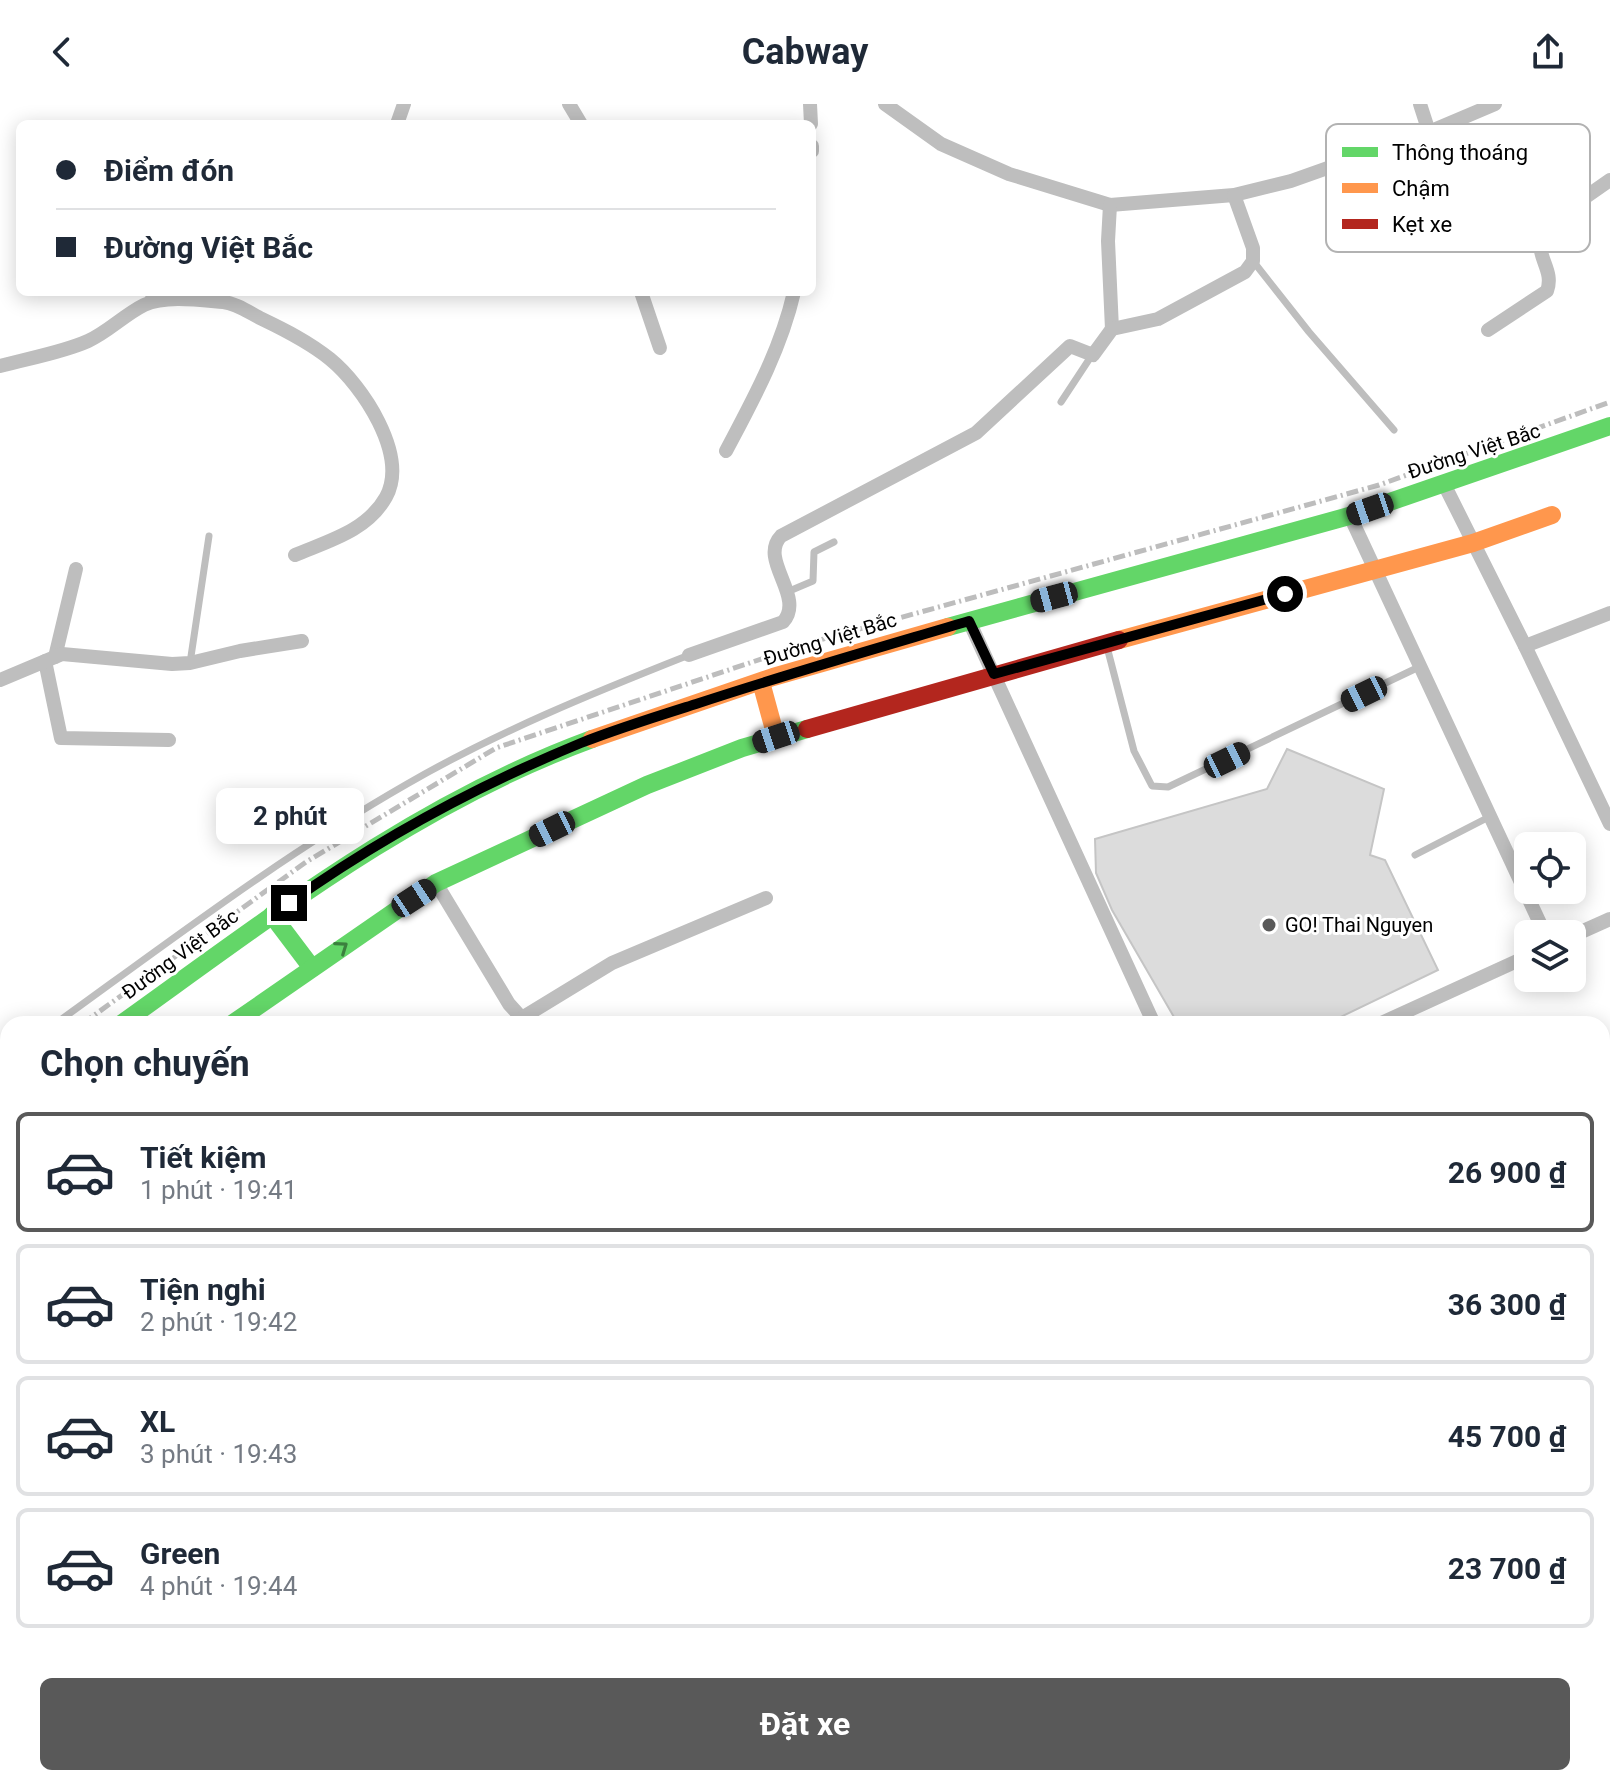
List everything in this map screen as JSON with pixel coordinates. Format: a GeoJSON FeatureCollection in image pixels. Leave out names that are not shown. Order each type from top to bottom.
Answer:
{"type":"FeatureCollection","features":[{"type":"Feature","properties":{"kind":"main road","name":"Đường Việt Bắc"},"geometry":{"type":"LineString","coordinates":[[132,1016],[324,878],[396,835],[496,782],[582,743],[761,682],[1350,516],[1443,482],[1544,452],[1610,426]]}},
{"type":"Feature","properties":{"kind":"main road"},"geometry":{"type":"LineString","coordinates":[[243,1016],[436,883],[647,785],[776,737],[1473,543],[1552,515]]}},
{"type":"Feature","properties":{"kind":"main road"},"geometry":{"type":"LineString","coordinates":[[761,682],[776,737]]}},
{"type":"Feature","properties":{"kind":"main road"},"geometry":{"type":"LineString","coordinates":[[272,915],[312,968]]}},
{"type":"Feature","properties":{"kind":"street"},"geometry":{"type":"LineString","coordinates":[[885,104],[941,144],[1009,174],[1110,205],[1234,195],[1326,169]]}},
{"type":"Feature","properties":{"kind":"street"},"geometry":{"type":"LineString","coordinates":[[1420,104],[1425,124]]}},
{"type":"Feature","properties":{"kind":"street"},"geometry":{"type":"LineString","coordinates":[[1448,124],[1495,104]]}},
{"type":"Feature","properties":{"kind":"street"},"geometry":{"type":"LineString","coordinates":[[1590,194],[1610,180]]}},
{"type":"Feature","properties":{"kind":"street"},"geometry":{"type":"LineString","coordinates":[[1112,329],[1158,319],[1245,272],[1253,261],[1253,248],[1234,195]]}},
{"type":"Feature","properties":{"kind":"street"},"geometry":{"type":"LineString","coordinates":[[689,655],[783,622],[790,611],[774,549],[776,540],[781,536],[976,433],[1070,346],[1092,355],[1097,352],[1112,329],[1108,241],[1110,205]]}},
{"type":"Feature","properties":{"kind":"street"},"geometry":{"type":"LineString","coordinates":[[1488,330],[1547,291],[1550,277],[1540,252]]}},
{"type":"Feature","properties":{"kind":"street"},"geometry":{"type":"LineString","coordinates":[[642,296],[660,348]]}},
{"type":"Feature","properties":{"kind":"street"},"geometry":{"type":"LineString","coordinates":[[726,451],[757,393],[787,321],[793,296]]}},
{"type":"Feature","properties":{"kind":"street"},"geometry":{"type":"LineString","coordinates":[[0,366],[91,340],[143,306],[150,297],[232,297],[291,333],[331,359],[364,398],[386,435],[390,465],[386,497],[366,521],[353,530],[295,555]]}},
{"type":"Feature","properties":{"kind":"street"},"geometry":{"type":"LineString","coordinates":[[1443,482],[1610,824]]}},
{"type":"Feature","properties":{"kind":"street"},"geometry":{"type":"LineString","coordinates":[[1350,516],[1538,920]]}},
{"type":"Feature","properties":{"kind":"street"},"geometry":{"type":"LineString","coordinates":[[76,569],[50,659],[61,738],[169,740]]}},
{"type":"Feature","properties":{"kind":"street"},"geometry":{"type":"LineString","coordinates":[[1525,646],[1610,613]]}},
{"type":"Feature","properties":{"kind":"street"},"geometry":{"type":"LineString","coordinates":[[969,621],[1150,1016]]}},
{"type":"Feature","properties":{"kind":"street"},"geometry":{"type":"LineString","coordinates":[[0,680],[50,659],[75,653],[172,664],[302,641]]}},
{"type":"Feature","properties":{"kind":"street"},"geometry":{"type":"LineString","coordinates":[[436,883],[516,1016]]}},
{"type":"Feature","properties":{"kind":"street"},"geometry":{"type":"LineString","coordinates":[[529,1016],[612,963],[766,898]]}},
{"type":"Feature","properties":{"kind":"street"},"geometry":{"type":"LineString","coordinates":[[1586,930],[1610,919]]}},
{"type":"Feature","properties":{"kind":"street"},"geometry":{"type":"LineString","coordinates":[[1397,1016],[1514,962]]}},
{"type":"Feature","properties":{"kind":"lane"},"geometry":{"type":"LineString","coordinates":[[1253,261],[1309,332],[1394,430]]}},
{"type":"Feature","properties":{"kind":"lane"},"geometry":{"type":"LineString","coordinates":[[1061,402],[1092,355]]}},
{"type":"Feature","properties":{"kind":"lane"},"geometry":{"type":"LineString","coordinates":[[190,663],[209,536]]}},
{"type":"Feature","properties":{"kind":"lane"},"geometry":{"type":"LineString","coordinates":[[787,592],[813,581],[814,552],[834,542]]}},
{"type":"Feature","properties":{"kind":"lane"},"geometry":{"type":"LineString","coordinates":[[1107,644],[1134,751],[1152,786],[1168,787],[1419,667]]}},
{"type":"Feature","properties":{"kind":"lane"},"geometry":{"type":"LineString","coordinates":[[66,1016],[271,868],[408,783],[493,737],[689,655]]}},
{"type":"Feature","properties":{"kind":"lane"},"geometry":{"type":"LineString","coordinates":[[1415,855],[1489,817]]}},
{"type":"Feature","properties":{"kind":"building","name":"GO! Thai Nguyen"},"geometry":{"type":"Polygon","coordinates":[[[1287,749],[1384,789],[1370,855],[1385,860],[1438,970],[1343,1016],[1173,1016],[1112,910],[1096,873],[1095,839],[1267,789],[1287,749]]]}},
{"type":"Feature","properties":{"kind":"railway"},"geometry":{"type":"LineString","coordinates":[[93,1016],[306,862],[496,748],[809,643],[1379,485],[1610,402]]}},
{"type":"Feature","properties":{"kind":"traffic: fast"},"geometry":{"type":"LineString","coordinates":[[948,627],[1349,516],[1610,426]]}},
{"type":"Feature","properties":{"kind":"traffic: fast"},"geometry":{"type":"LineString","coordinates":[[244,1016],[436,883],[647,785],[742,748],[807,729]]}},
{"type":"Feature","properties":{"kind":"traffic: fast"},"geometry":{"type":"LineString","coordinates":[[132,1016],[290,904],[405,829],[527,765],[592,739]]}},
{"type":"Feature","properties":{"kind":"traffic: fast"},"geometry":{"type":"LineString","coordinates":[[272,915],[312,968]]}},
{"type":"Feature","properties":{"kind":"traffic: slow"},"geometry":{"type":"LineString","coordinates":[[1119,640],[1473,543],[1552,515]]}},
{"type":"Feature","properties":{"kind":"traffic: slow"},"geometry":{"type":"LineString","coordinates":[[592,739],[773,677],[948,627]]}},
{"type":"Feature","properties":{"kind":"traffic: slow"},"geometry":{"type":"LineString","coordinates":[[761,682],[776,737]]}},
{"type":"Feature","properties":{"kind":"traffic: jam"},"geometry":{"type":"LineString","coordinates":[[807,729],[1119,640]]}},
{"type":"Feature","properties":{"kind":"place","name":"GO! Thai Nguyen"},"geometry":{"type":"Point","coordinates":[1269,925]}},
{"type":"Feature","properties":{"kind":"route"},"geometry":{"type":"LineString","coordinates":[[289,903],[324,878],[408,828],[496,782],[582,743],[761,682],[969,621],[994,674],[1285,594]]}}]}
